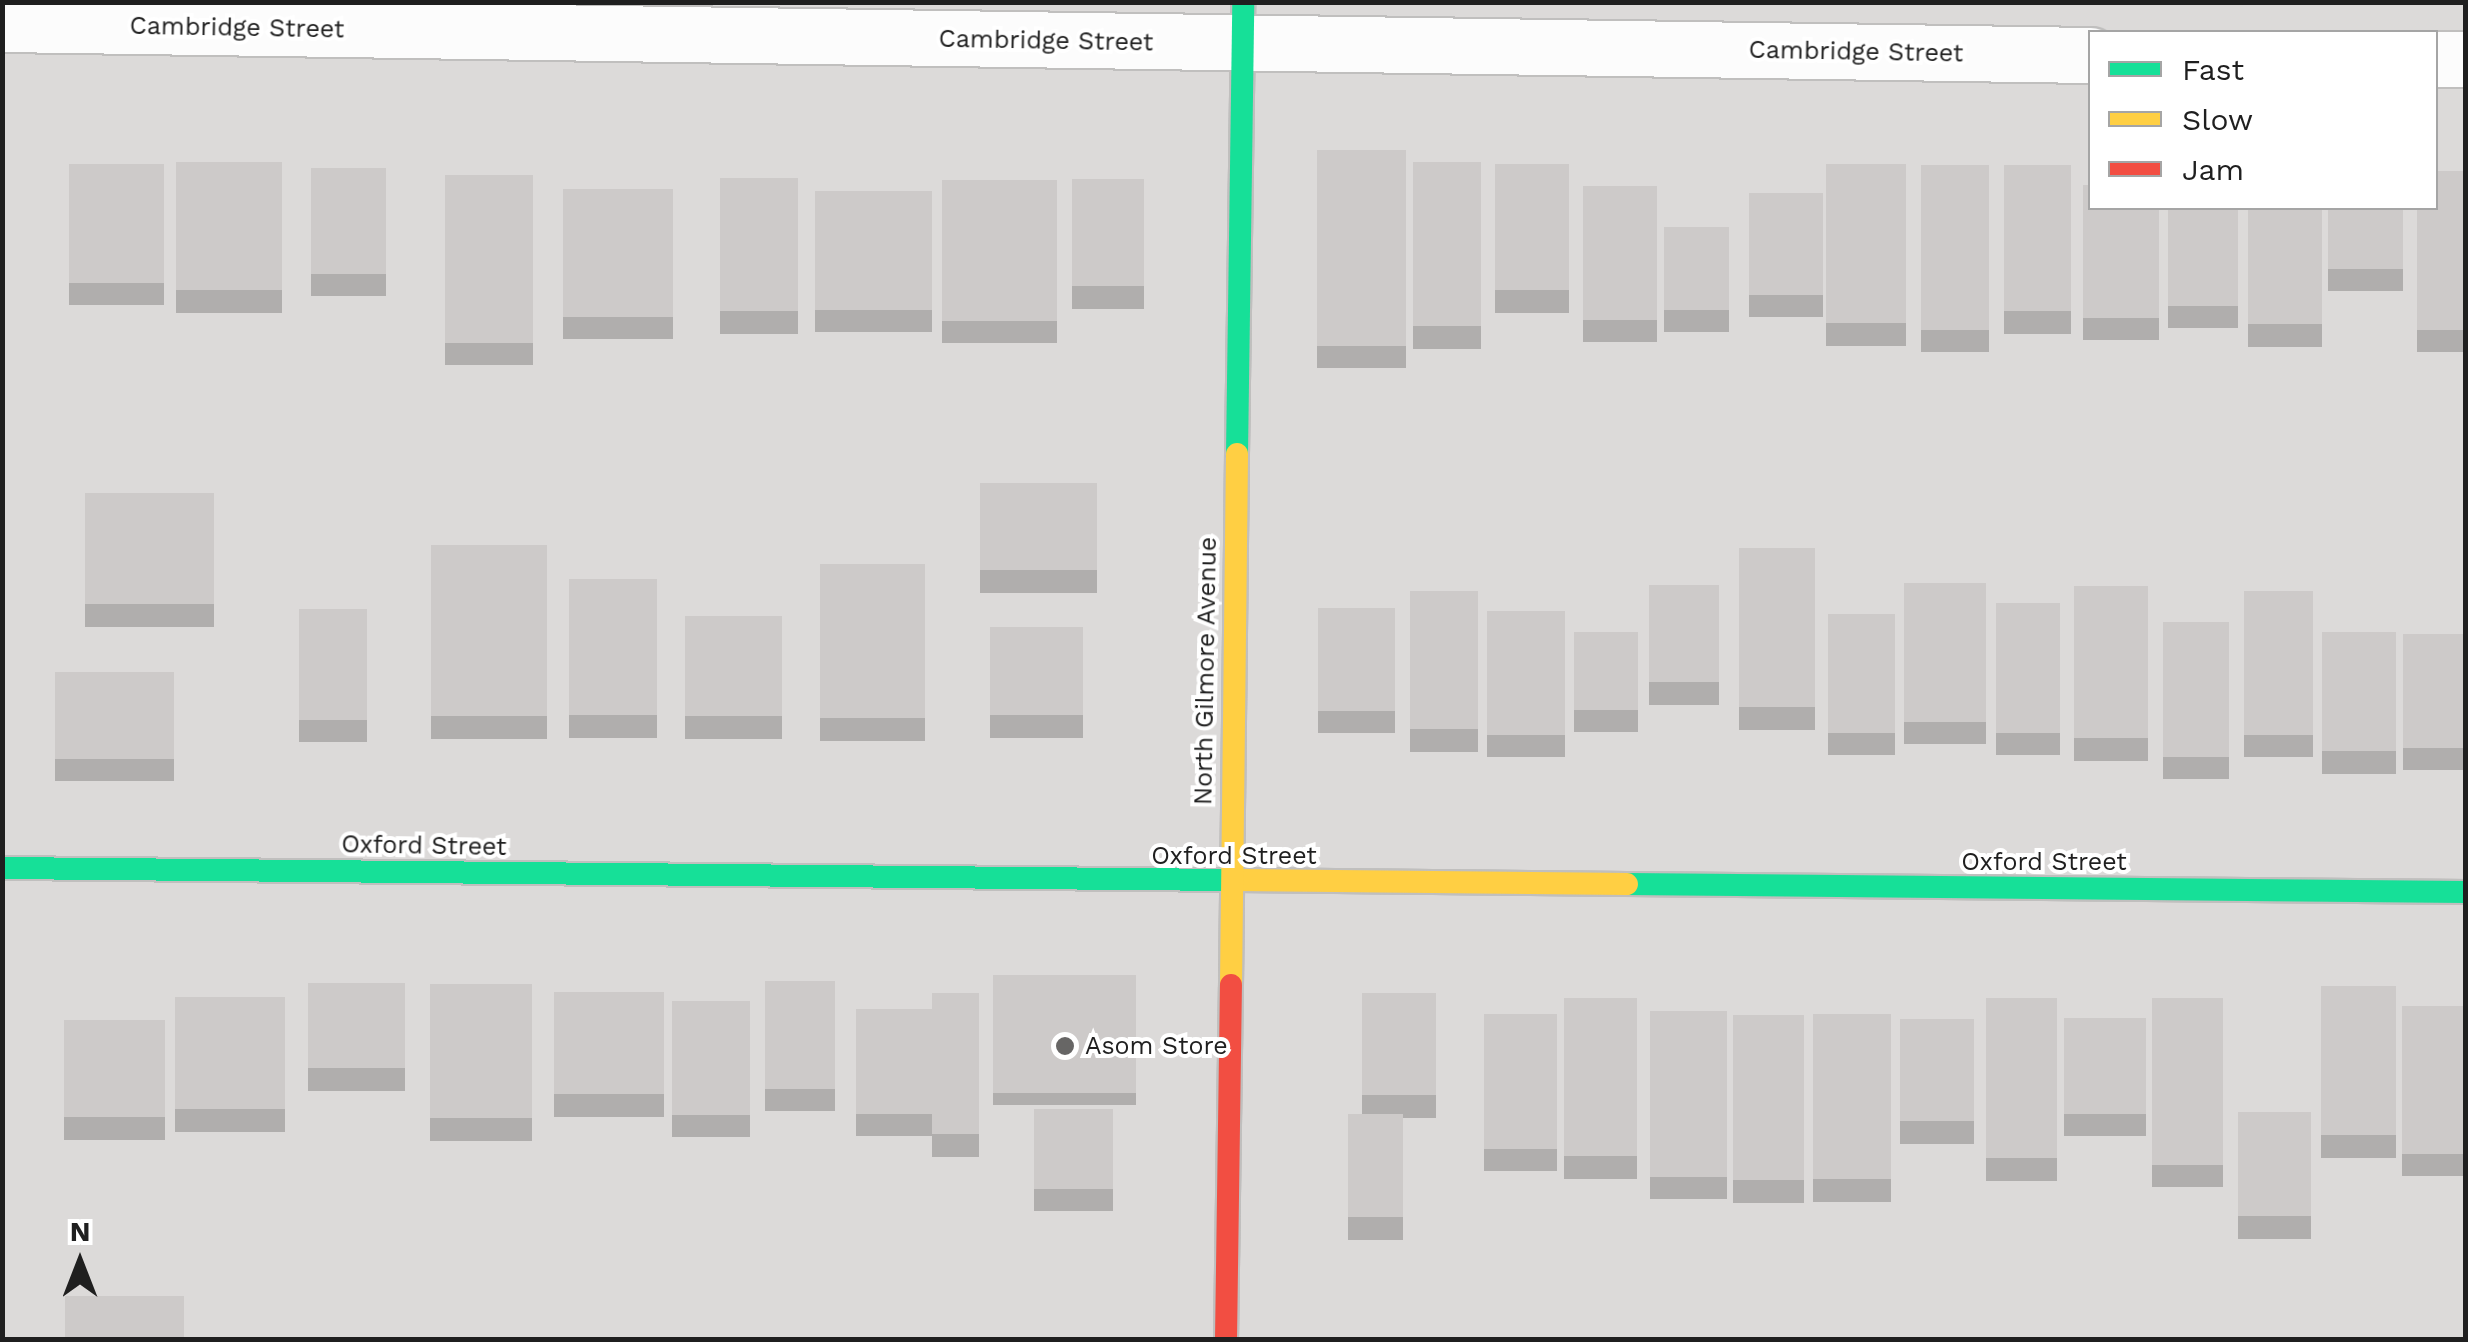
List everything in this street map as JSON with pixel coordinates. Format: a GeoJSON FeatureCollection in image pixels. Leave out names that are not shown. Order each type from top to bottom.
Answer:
{"type":"FeatureCollection","features":[{"type":"Feature","properties":{"kind":"street","name":"Cambridge Street"},"geometry":{"type":"LineString","coordinates":[[2,24],[1243,24],[2088,55]]}},
{"type":"Feature","properties":{"kind":"street","name":"North Gilmore Avenue"},"geometry":{"type":"LineString","coordinates":[[1226,1340],[1243,24]]}},
{"type":"Feature","properties":{"kind":"street"},"geometry":{"type":"LineString","coordinates":[[2438,59],[2466,59]]}},
{"type":"Feature","properties":{"kind":"street","name":"Oxford Street"},"geometry":{"type":"LineString","coordinates":[[2,868],[1230,884],[2466,892]]}},
{"type":"Feature","properties":{"kind":"shaded area"},"geometry":{"type":"Polygon","coordinates":[[[3,3],[2465,3],[2465,1339],[3,1339],[3,3]]]}},
{"type":"Feature","properties":{"kind":"building"},"geometry":{"type":"Polygon","coordinates":[[[1317,150],[1406,150],[1406,346],[1317,346],[1317,150]]]}},
{"type":"Feature","properties":{"kind":"building"},"geometry":{"type":"Polygon","coordinates":[[[176,162],[282,162],[282,290],[176,290],[176,162]]]}},
{"type":"Feature","properties":{"kind":"building"},"geometry":{"type":"Polygon","coordinates":[[[1413,162],[1481,162],[1481,326],[1413,326],[1413,162]]]}},
{"type":"Feature","properties":{"kind":"building"},"geometry":{"type":"Polygon","coordinates":[[[69,164],[164,164],[164,283],[69,283],[69,164]]]}},
{"type":"Feature","properties":{"kind":"building"},"geometry":{"type":"Polygon","coordinates":[[[1495,164],[1569,164],[1569,290],[1495,290],[1495,164]]]}},
{"type":"Feature","properties":{"kind":"building"},"geometry":{"type":"Polygon","coordinates":[[[1826,164],[1906,164],[1906,323],[1826,323],[1826,164]]]}},
{"type":"Feature","properties":{"kind":"building"},"geometry":{"type":"Polygon","coordinates":[[[1921,165],[1989,165],[1989,330],[1921,330],[1921,165]]]}},
{"type":"Feature","properties":{"kind":"building"},"geometry":{"type":"Polygon","coordinates":[[[2004,165],[2071,165],[2071,311],[2004,311],[2004,165]]]}},
{"type":"Feature","properties":{"kind":"building"},"geometry":{"type":"Polygon","coordinates":[[[311,168],[386,168],[386,274],[311,274],[311,168]]]}},
{"type":"Feature","properties":{"kind":"building"},"geometry":{"type":"Polygon","coordinates":[[[2438,171],[2466,171],[2466,330],[2417,330],[2417,210],[2438,210],[2438,171]]]}},
{"type":"Feature","properties":{"kind":"building"},"geometry":{"type":"Polygon","coordinates":[[[445,175],[533,175],[533,343],[445,343],[445,175]]]}},
{"type":"Feature","properties":{"kind":"building"},"geometry":{"type":"Polygon","coordinates":[[[720,178],[798,178],[798,311],[720,311],[720,178]]]}},
{"type":"Feature","properties":{"kind":"building"},"geometry":{"type":"Polygon","coordinates":[[[1072,179],[1144,179],[1144,286],[1072,286],[1072,179]]]}},
{"type":"Feature","properties":{"kind":"building"},"geometry":{"type":"Polygon","coordinates":[[[942,180],[1057,180],[1057,321],[942,321],[942,180]]]}},
{"type":"Feature","properties":{"kind":"building"},"geometry":{"type":"Polygon","coordinates":[[[2083,185],[2088,185],[2088,210],[2159,210],[2159,318],[2083,318],[2083,185]]]}},
{"type":"Feature","properties":{"kind":"building"},"geometry":{"type":"Polygon","coordinates":[[[1583,186],[1657,186],[1657,320],[1583,320],[1583,186]]]}},
{"type":"Feature","properties":{"kind":"building"},"geometry":{"type":"Polygon","coordinates":[[[563,189],[673,189],[673,317],[563,317],[563,189]]]}},
{"type":"Feature","properties":{"kind":"building"},"geometry":{"type":"Polygon","coordinates":[[[815,191],[932,191],[932,310],[815,310],[815,191]]]}},
{"type":"Feature","properties":{"kind":"building"},"geometry":{"type":"Polygon","coordinates":[[[1749,193],[1823,193],[1823,295],[1749,295],[1749,193]]]}},
{"type":"Feature","properties":{"kind":"building"},"geometry":{"type":"Polygon","coordinates":[[[2168,210],[2238,210],[2238,306],[2168,306],[2168,210]]]}},
{"type":"Feature","properties":{"kind":"building"},"geometry":{"type":"Polygon","coordinates":[[[2248,210],[2322,210],[2322,324],[2248,324],[2248,210]]]}},
{"type":"Feature","properties":{"kind":"building"},"geometry":{"type":"Polygon","coordinates":[[[2328,210],[2403,210],[2403,269],[2328,269],[2328,210]]]}},
{"type":"Feature","properties":{"kind":"building"},"geometry":{"type":"Polygon","coordinates":[[[1664,227],[1729,227],[1729,310],[1664,310],[1664,227]]]}},
{"type":"Feature","properties":{"kind":"building"},"geometry":{"type":"Polygon","coordinates":[[[980,483],[1097,483],[1097,570],[980,570],[980,483]]]}},
{"type":"Feature","properties":{"kind":"building"},"geometry":{"type":"Polygon","coordinates":[[[85,493],[214,493],[214,604],[85,604],[85,493]]]}},
{"type":"Feature","properties":{"kind":"building"},"geometry":{"type":"Polygon","coordinates":[[[431,545],[547,545],[547,716],[431,716],[431,545]]]}},
{"type":"Feature","properties":{"kind":"building"},"geometry":{"type":"Polygon","coordinates":[[[1739,548],[1815,548],[1815,707],[1739,707],[1739,548]]]}},
{"type":"Feature","properties":{"kind":"building"},"geometry":{"type":"Polygon","coordinates":[[[820,564],[925,564],[925,718],[820,718],[820,564]]]}},
{"type":"Feature","properties":{"kind":"building"},"geometry":{"type":"Polygon","coordinates":[[[569,579],[657,579],[657,715],[569,715],[569,579]]]}},
{"type":"Feature","properties":{"kind":"building"},"geometry":{"type":"Polygon","coordinates":[[[1904,583],[1986,583],[1986,722],[1904,722],[1904,583]]]}},
{"type":"Feature","properties":{"kind":"building"},"geometry":{"type":"Polygon","coordinates":[[[1649,585],[1719,585],[1719,682],[1649,682],[1649,585]]]}},
{"type":"Feature","properties":{"kind":"building"},"geometry":{"type":"Polygon","coordinates":[[[2074,586],[2148,586],[2148,738],[2074,738],[2074,586]]]}},
{"type":"Feature","properties":{"kind":"building"},"geometry":{"type":"Polygon","coordinates":[[[1410,591],[1478,591],[1478,729],[1410,729],[1410,591]]]}},
{"type":"Feature","properties":{"kind":"building"},"geometry":{"type":"Polygon","coordinates":[[[2244,591],[2313,591],[2313,735],[2244,735],[2244,591]]]}},
{"type":"Feature","properties":{"kind":"building"},"geometry":{"type":"Polygon","coordinates":[[[1996,603],[2060,603],[2060,733],[1996,733],[1996,603]]]}},
{"type":"Feature","properties":{"kind":"building"},"geometry":{"type":"Polygon","coordinates":[[[1318,608],[1395,608],[1395,711],[1318,711],[1318,608]]]}},
{"type":"Feature","properties":{"kind":"building"},"geometry":{"type":"Polygon","coordinates":[[[299,609],[367,609],[367,720],[299,720],[299,609]]]}},
{"type":"Feature","properties":{"kind":"building"},"geometry":{"type":"Polygon","coordinates":[[[1487,611],[1565,611],[1565,735],[1487,735],[1487,611]]]}},
{"type":"Feature","properties":{"kind":"building"},"geometry":{"type":"Polygon","coordinates":[[[1828,614],[1895,614],[1895,733],[1828,733],[1828,614]]]}},
{"type":"Feature","properties":{"kind":"building"},"geometry":{"type":"Polygon","coordinates":[[[685,616],[782,616],[782,716],[685,716],[685,616]]]}},
{"type":"Feature","properties":{"kind":"building"},"geometry":{"type":"Polygon","coordinates":[[[2163,622],[2229,622],[2229,757],[2163,757],[2163,622]]]}},
{"type":"Feature","properties":{"kind":"building"},"geometry":{"type":"Polygon","coordinates":[[[990,627],[1083,627],[1083,715],[990,715],[990,627]]]}},
{"type":"Feature","properties":{"kind":"building"},"geometry":{"type":"Polygon","coordinates":[[[1574,632],[1638,632],[1638,710],[1574,710],[1574,632]]]}},
{"type":"Feature","properties":{"kind":"building"},"geometry":{"type":"Polygon","coordinates":[[[2322,632],[2396,632],[2396,751],[2322,751],[2322,632]]]}},
{"type":"Feature","properties":{"kind":"building"},"geometry":{"type":"Polygon","coordinates":[[[2403,634],[2466,634],[2466,748],[2403,748],[2403,634]]]}},
{"type":"Feature","properties":{"kind":"building"},"geometry":{"type":"Polygon","coordinates":[[[55,672],[174,672],[174,759],[55,759],[55,672]]]}},
{"type":"Feature","properties":{"kind":"building","name":"Asom Store"},"geometry":{"type":"Polygon","coordinates":[[[993,975],[1136,975],[1136,1093],[993,1093],[993,975]]]}},
{"type":"Feature","properties":{"kind":"building"},"geometry":{"type":"Polygon","coordinates":[[[765,981],[835,981],[835,1089],[765,1089],[765,981]]]}},
{"type":"Feature","properties":{"kind":"building"},"geometry":{"type":"Polygon","coordinates":[[[308,983],[405,983],[405,1068],[308,1068],[308,983]]]}},
{"type":"Feature","properties":{"kind":"building"},"geometry":{"type":"Polygon","coordinates":[[[430,984],[532,984],[532,1118],[430,1118],[430,984]]]}},
{"type":"Feature","properties":{"kind":"building"},"geometry":{"type":"Polygon","coordinates":[[[2321,986],[2396,986],[2396,1135],[2321,1135],[2321,986]]]}},
{"type":"Feature","properties":{"kind":"building"},"geometry":{"type":"Polygon","coordinates":[[[554,992],[664,992],[664,1094],[554,1094],[554,992]]]}},
{"type":"Feature","properties":{"kind":"building"},"geometry":{"type":"Polygon","coordinates":[[[932,993],[979,993],[979,1134],[932,1134],[932,1114],[856,1114],[856,1009],[932,1009],[932,993]]]}},
{"type":"Feature","properties":{"kind":"building"},"geometry":{"type":"Polygon","coordinates":[[[1362,993],[1436,993],[1436,1095],[1362,1095],[1362,993]]]}},
{"type":"Feature","properties":{"kind":"building"},"geometry":{"type":"Polygon","coordinates":[[[175,997],[285,997],[285,1109],[175,1109],[175,997]]]}},
{"type":"Feature","properties":{"kind":"building"},"geometry":{"type":"Polygon","coordinates":[[[1564,998],[1637,998],[1637,1156],[1564,1156],[1564,998]]]}},
{"type":"Feature","properties":{"kind":"building"},"geometry":{"type":"Polygon","coordinates":[[[1986,998],[2057,998],[2057,1158],[1986,1158],[1986,998]]]}},
{"type":"Feature","properties":{"kind":"building"},"geometry":{"type":"Polygon","coordinates":[[[2152,998],[2223,998],[2223,1165],[2152,1165],[2152,998]]]}},
{"type":"Feature","properties":{"kind":"building"},"geometry":{"type":"Polygon","coordinates":[[[672,1001],[750,1001],[750,1115],[672,1115],[672,1001]]]}},
{"type":"Feature","properties":{"kind":"building"},"geometry":{"type":"Polygon","coordinates":[[[2402,1006],[2466,1006],[2466,1154],[2402,1154],[2402,1006]]]}},
{"type":"Feature","properties":{"kind":"building"},"geometry":{"type":"Polygon","coordinates":[[[1650,1011],[1727,1011],[1727,1177],[1650,1177],[1650,1011]]]}},
{"type":"Feature","properties":{"kind":"building"},"geometry":{"type":"Polygon","coordinates":[[[1484,1014],[1557,1014],[1557,1149],[1484,1149],[1484,1014]]]}},
{"type":"Feature","properties":{"kind":"building"},"geometry":{"type":"Polygon","coordinates":[[[1813,1014],[1891,1014],[1891,1179],[1813,1179],[1813,1014]]]}},
{"type":"Feature","properties":{"kind":"building"},"geometry":{"type":"Polygon","coordinates":[[[1733,1015],[1804,1015],[1804,1180],[1733,1180],[1733,1015]]]}},
{"type":"Feature","properties":{"kind":"building"},"geometry":{"type":"Polygon","coordinates":[[[2064,1018],[2146,1018],[2146,1114],[2064,1114],[2064,1018]]]}},
{"type":"Feature","properties":{"kind":"building"},"geometry":{"type":"Polygon","coordinates":[[[1900,1019],[1974,1019],[1974,1121],[1900,1121],[1900,1019]]]}},
{"type":"Feature","properties":{"kind":"building"},"geometry":{"type":"Polygon","coordinates":[[[64,1020],[165,1020],[165,1117],[64,1117],[64,1020]]]}},
{"type":"Feature","properties":{"kind":"building"},"geometry":{"type":"Polygon","coordinates":[[[1034,1109],[1113,1109],[1113,1189],[1034,1189],[1034,1109]]]}},
{"type":"Feature","properties":{"kind":"building"},"geometry":{"type":"Polygon","coordinates":[[[2238,1112],[2311,1112],[2311,1216],[2238,1216],[2238,1112]]]}},
{"type":"Feature","properties":{"kind":"building"},"geometry":{"type":"Polygon","coordinates":[[[1348,1114],[1403,1114],[1403,1217],[1348,1217],[1348,1114]]]}},
{"type":"Feature","properties":{"kind":"building"},"geometry":{"type":"Polygon","coordinates":[[[65,1296],[184,1296],[184,1340],[65,1340],[65,1296]]]}},
{"type":"Feature","properties":{"kind":"traffic: fast"},"geometry":{"type":"LineString","coordinates":[[1237,454],[1243,2]]}},
{"type":"Feature","properties":{"kind":"traffic: fast"},"geometry":{"type":"LineString","coordinates":[[2,868],[1238,880]]}},
{"type":"Feature","properties":{"kind":"traffic: fast"},"geometry":{"type":"LineString","coordinates":[[1627,884],[2466,892]]}},
{"type":"Feature","properties":{"kind":"traffic: slow"},"geometry":{"type":"LineString","coordinates":[[1231,985],[1237,454]]}},
{"type":"Feature","properties":{"kind":"traffic: slow"},"geometry":{"type":"LineString","coordinates":[[1238,880],[1627,884]]}},
{"type":"Feature","properties":{"kind":"traffic: jam"},"geometry":{"type":"LineString","coordinates":[[1226,1340],[1231,985]]}},
{"type":"Feature","properties":{"kind":"place","name":"Asom Store"},"geometry":{"type":"Point","coordinates":[1065,1046]}}]}
